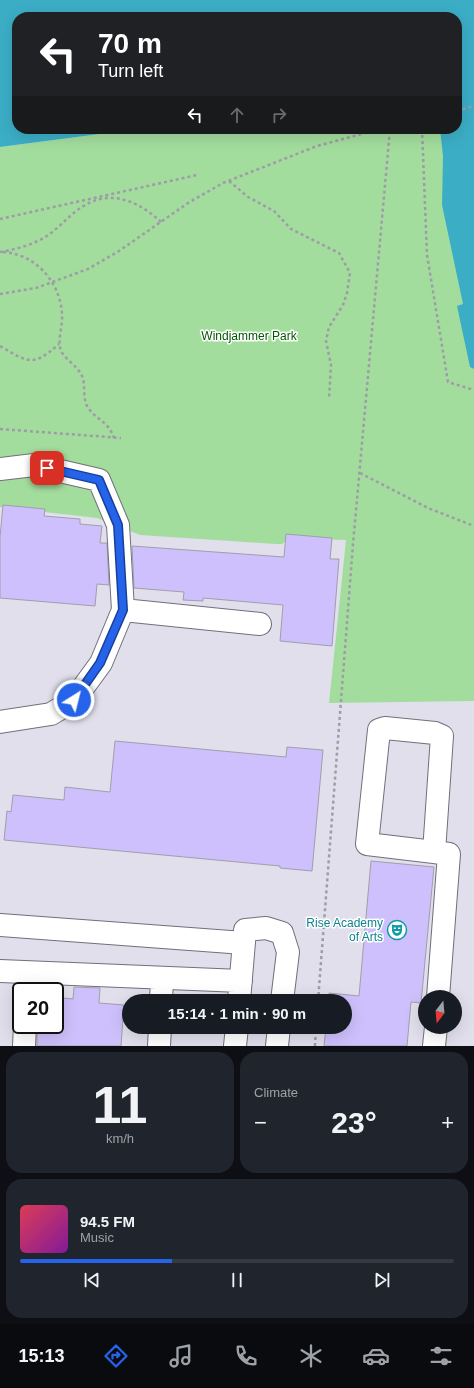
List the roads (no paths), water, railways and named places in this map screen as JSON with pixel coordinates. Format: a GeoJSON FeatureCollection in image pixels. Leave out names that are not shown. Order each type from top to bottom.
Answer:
{"type":"FeatureCollection","features":[{"type":"Feature","properties":{"kind":"street"},"geometry":{"type":"LineString","coordinates":[[0,469],[34,465],[99,480],[118,525],[123,610],[100,663],[74,700],[51,714],[0,722]]}},
{"type":"Feature","properties":{"kind":"street"},"geometry":{"type":"LineString","coordinates":[[123,610],[260,624]]}},
{"type":"Feature","properties":{"kind":"street"},"geometry":{"type":"LineString","coordinates":[[434,852],[442,736],[435,733],[392,729],[379,730],[367,844],[450,854],[439,990]]}},
{"type":"Feature","properties":{"kind":"street"},"geometry":{"type":"LineString","coordinates":[[0,925],[244,943]]}},
{"type":"Feature","properties":{"kind":"street"},"geometry":{"type":"LineString","coordinates":[[0,971],[28,982],[162,978],[240,991],[245,930],[266,928],[282,933],[288,952],[283,994]]}},
{"type":"Feature","properties":{"kind":"street"},"geometry":{"type":"LineString","coordinates":[[161,994],[162,978]]}},
{"type":"Feature","properties":{"kind":"street"},"geometry":{"type":"LineString","coordinates":[[24,1046],[25,1034]]}},
{"type":"Feature","properties":{"kind":"street"},"geometry":{"type":"LineString","coordinates":[[159,1046],[160,1034]]}},
{"type":"Feature","properties":{"kind":"street"},"geometry":{"type":"LineString","coordinates":[[235,1046],[236,1034]]}},
{"type":"Feature","properties":{"kind":"street"},"geometry":{"type":"LineString","coordinates":[[277,1046],[278,1034]]}},
{"type":"Feature","properties":{"kind":"street"},"geometry":{"type":"LineString","coordinates":[[434,1046],[435,1034]]}},
{"type":"Feature","properties":{"kind":"water"},"geometry":{"type":"Polygon","coordinates":[[[0,0],[474,0],[474,369],[470,367],[457,306],[463,304],[442,205],[443,156],[441,134],[462,134],[462,12],[12,12],[12,134],[100,134],[0,147],[0,0]]]}},
{"type":"Feature","properties":{"kind":"place","name":"Rise Academy of Arts"},"geometry":{"type":"Point","coordinates":[397,930]}},
{"type":"Feature","properties":{"kind":"park label","name":"Windjammer Park"},"geometry":{"type":"Point","coordinates":[249,336]}}]}
